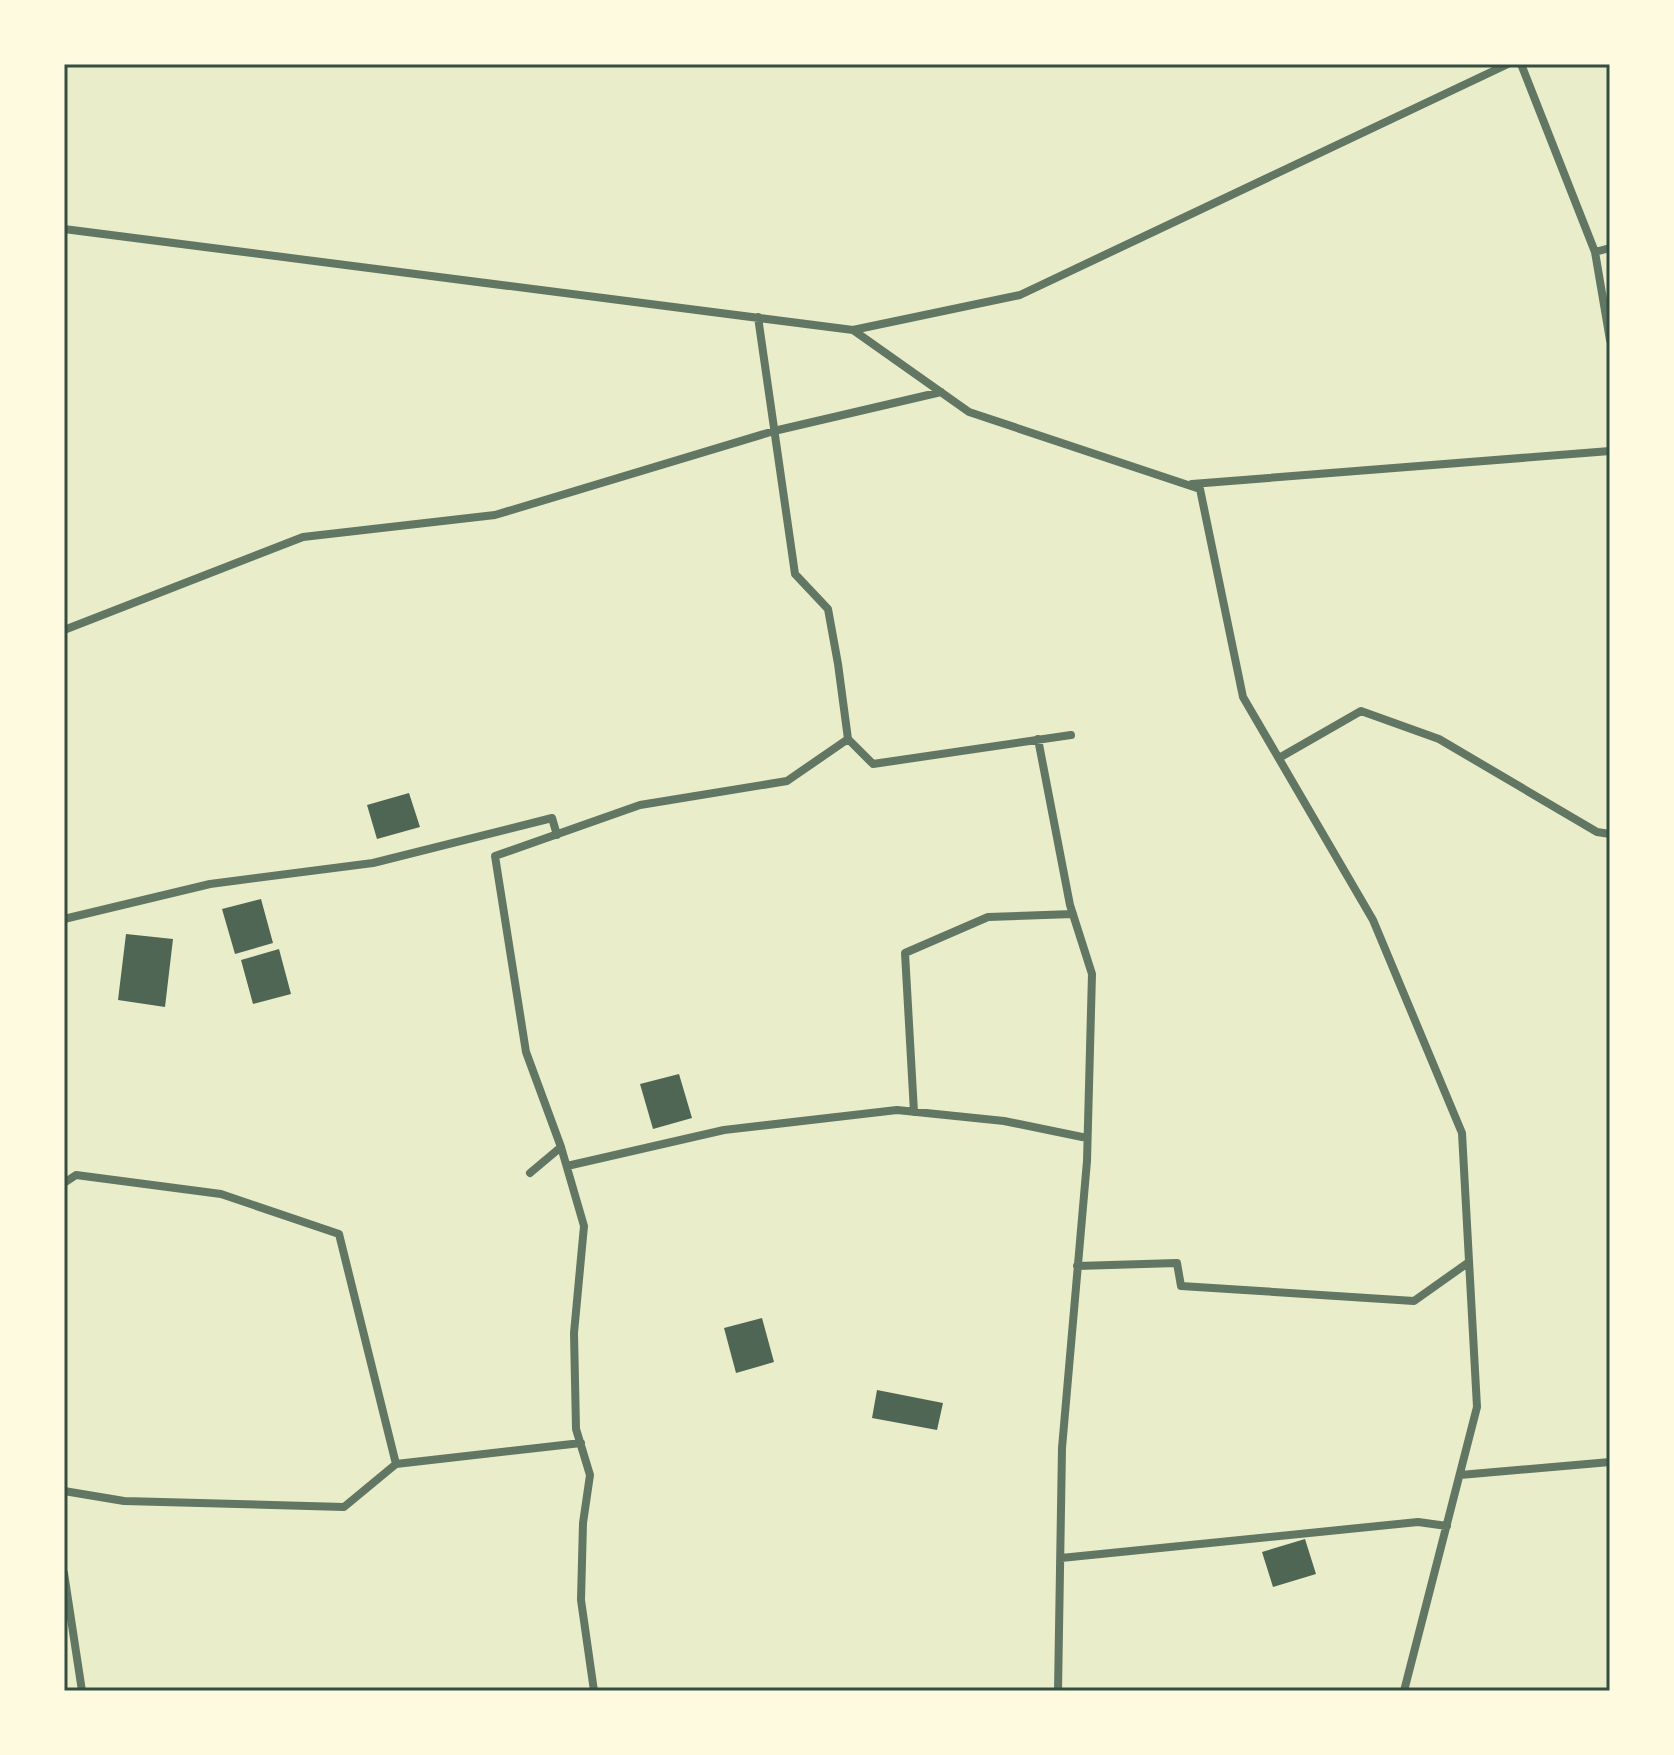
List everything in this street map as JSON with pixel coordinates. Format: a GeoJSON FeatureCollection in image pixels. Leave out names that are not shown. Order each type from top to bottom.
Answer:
{"type":"FeatureCollection","features":[{"type":"Feature","properties":{"kind":"street"},"geometry":{"type":"LineString","coordinates":[[64,229],[853,330],[1020,295],[1508,64]]}},
{"type":"Feature","properties":{"kind":"street"},"geometry":{"type":"LineString","coordinates":[[1521,64],[1595,252],[1610,340]]}},
{"type":"Feature","properties":{"kind":"street"},"geometry":{"type":"LineString","coordinates":[[1595,252],[1610,248]]}},
{"type":"Feature","properties":{"kind":"street"},"geometry":{"type":"LineString","coordinates":[[758,317],[795,574],[828,609],[848,739],[873,764],[1071,735]]}},
{"type":"Feature","properties":{"kind":"street"},"geometry":{"type":"LineString","coordinates":[[853,330],[969,412],[1200,489],[1243,697],[1373,920],[1462,1133],[1477,1407],[1404,1691]]}},
{"type":"Feature","properties":{"kind":"street"},"geometry":{"type":"LineString","coordinates":[[64,630],[303,537],[495,515],[774,431],[941,392]]}},
{"type":"Feature","properties":{"kind":"street"},"geometry":{"type":"LineString","coordinates":[[1187,485],[1610,451]]}},
{"type":"Feature","properties":{"kind":"street"},"geometry":{"type":"LineString","coordinates":[[1279,758],[1361,711],[1439,739],[1597,832],[1610,834]]}},
{"type":"Feature","properties":{"kind":"street"},"geometry":{"type":"LineString","coordinates":[[594,1691],[581,1600],[583,1523],[590,1475],[576,1429],[574,1333],[584,1226],[561,1147],[526,1052],[495,856],[640,805],[787,781],[848,739]]}},
{"type":"Feature","properties":{"kind":"street"},"geometry":{"type":"LineString","coordinates":[[1038,739],[1073,914],[1092,974],[1087,1138],[1062,1448],[1058,1691]]}},
{"type":"Feature","properties":{"kind":"street"},"geometry":{"type":"LineString","coordinates":[[64,919],[210,884],[373,863],[552,818],[557,835]]}},
{"type":"Feature","properties":{"kind":"street"},"geometry":{"type":"LineString","coordinates":[[914,1112],[905,953],[988,917],[1073,914]]}},
{"type":"Feature","properties":{"kind":"street"},"geometry":{"type":"LineString","coordinates":[[567,1166],[724,1130],[897,1110],[1004,1121],[1087,1138]]}},
{"type":"Feature","properties":{"kind":"street"},"geometry":{"type":"LineString","coordinates":[[530,1173],[561,1147]]}},
{"type":"Feature","properties":{"kind":"street"},"geometry":{"type":"LineString","coordinates":[[64,1183],[76,1175],[221,1194],[339,1234],[396,1464]]}},
{"type":"Feature","properties":{"kind":"street"},"geometry":{"type":"LineString","coordinates":[[1077,1266],[1177,1263],[1181,1286],[1414,1301],[1469,1262]]}},
{"type":"Feature","properties":{"kind":"street"},"geometry":{"type":"LineString","coordinates":[[64,1491],[124,1501],[344,1507],[396,1464],[581,1443]]}},
{"type":"Feature","properties":{"kind":"street"},"geometry":{"type":"LineString","coordinates":[[1460,1475],[1610,1462]]}},
{"type":"Feature","properties":{"kind":"street"},"geometry":{"type":"LineString","coordinates":[[1061,1558],[1418,1522],[1447,1526]]}},
{"type":"Feature","properties":{"kind":"street"},"geometry":{"type":"LineString","coordinates":[[64,1573],[82,1691]]}},
{"type":"Feature","properties":{"kind":"building"},"geometry":{"type":"Polygon","coordinates":[[[409,793],[420,827],[377,839],[367,805],[409,793]]]}},
{"type":"Feature","properties":{"kind":"building"},"geometry":{"type":"Polygon","coordinates":[[[261,899],[273,943],[235,954],[222,909],[261,899]]]}},
{"type":"Feature","properties":{"kind":"building"},"geometry":{"type":"Polygon","coordinates":[[[126,934],[173,939],[165,1007],[118,1000],[126,934]]]}},
{"type":"Feature","properties":{"kind":"building"},"geometry":{"type":"Polygon","coordinates":[[[279,949],[291,994],[253,1004],[241,960],[279,949]]]}},
{"type":"Feature","properties":{"kind":"building"},"geometry":{"type":"Polygon","coordinates":[[[679,1074],[692,1118],[653,1129],[640,1084],[679,1074]]]}},
{"type":"Feature","properties":{"kind":"building"},"geometry":{"type":"Polygon","coordinates":[[[762,1318],[774,1362],[736,1373],[724,1328],[762,1318]]]}},
{"type":"Feature","properties":{"kind":"building"},"geometry":{"type":"Polygon","coordinates":[[[877,1390],[943,1403],[937,1430],[872,1418],[877,1390]]]}},
{"type":"Feature","properties":{"kind":"building"},"geometry":{"type":"Polygon","coordinates":[[[1305,1539],[1316,1574],[1273,1587],[1262,1552],[1305,1539]]]}}]}
